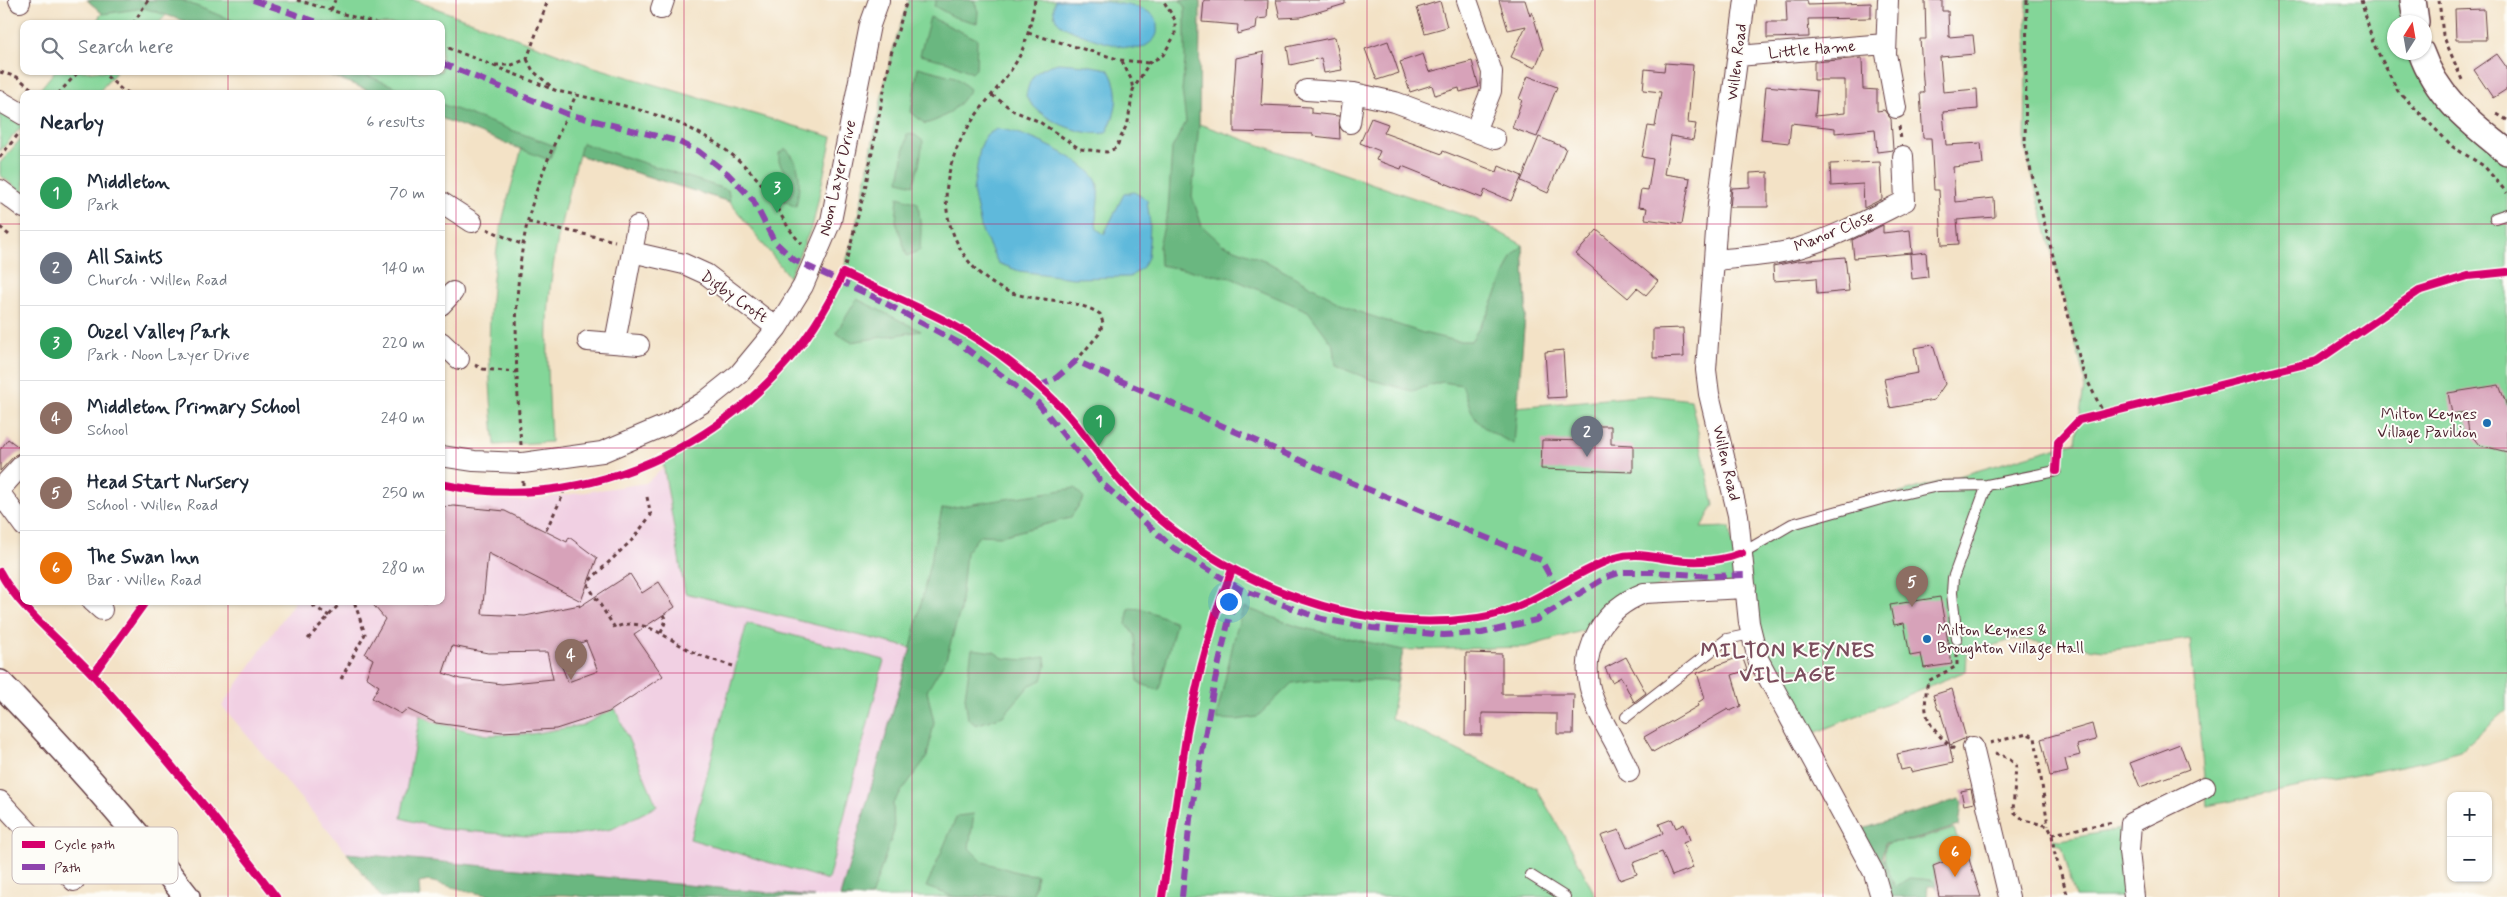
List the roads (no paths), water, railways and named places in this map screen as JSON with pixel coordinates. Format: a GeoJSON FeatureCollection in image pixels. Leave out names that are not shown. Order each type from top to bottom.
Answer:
{"type":"FeatureCollection","features":[{"type":"Feature","properties":{"kind":"street","name":"Noon Layer Drive"},"geometry":{"type":"LineString","coordinates":[[445,457],[474,461],[523,463],[602,452],[666,425],[704,402],[739,374],[777,328],[817,259],[831,221],[870,26],[879,0]]}},
{"type":"Feature","properties":{"kind":"street"},"geometry":{"type":"LineString","coordinates":[[1467,0],[1489,61],[1492,78],[1492,91],[1475,131]]}},
{"type":"Feature","properties":{"kind":"street","name":"Willen Road"},"geometry":{"type":"LineString","coordinates":[[1745,0],[1718,204],[1707,352],[1707,376],[1738,515],[1751,634],[1758,659],[1874,873],[1881,897]]}},
{"type":"Feature","properties":{"kind":"street"},"geometry":{"type":"LineString","coordinates":[[1888,0],[1886,44],[1896,108]]}},
{"type":"Feature","properties":{"kind":"street"},"geometry":{"type":"LineString","coordinates":[[2413,0],[2415,15]]}},
{"type":"Feature","properties":{"kind":"street","name":"Little Hame"},"geometry":{"type":"LineString","coordinates":[[1738,56],[1886,44]]}},
{"type":"Feature","properties":{"kind":"street"},"geometry":{"type":"LineString","coordinates":[[2424,60],[2442,94],[2464,118],[2507,152]]}},
{"type":"Feature","properties":{"kind":"street"},"geometry":{"type":"LineString","coordinates":[[1306,90],[1354,94],[1395,102],[1495,139]]}},
{"type":"Feature","properties":{"kind":"street"},"geometry":{"type":"LineString","coordinates":[[1350,123],[1354,94]]}},
{"type":"Feature","properties":{"kind":"street"},"geometry":{"type":"LineString","coordinates":[[0,101],[20,113]]}},
{"type":"Feature","properties":{"kind":"street","name":"Manor Close"},"geometry":{"type":"LineString","coordinates":[[1715,260],[1774,254],[1800,248],[1848,230],[1905,201],[1903,156]]}},
{"type":"Feature","properties":{"kind":"street"},"geometry":{"type":"LineString","coordinates":[[2,196],[20,206]]}},
{"type":"Feature","properties":{"kind":"street"},"geometry":{"type":"LineString","coordinates":[[445,205],[472,222]]}},
{"type":"Feature","properties":{"kind":"street","name":"Digby Croft"},"geometry":{"type":"LineString","coordinates":[[615,342],[634,241],[706,274],[777,328]]}},
{"type":"Feature","properties":{"kind":"street"},"geometry":{"type":"LineString","coordinates":[[588,341],[639,344]]}},
{"type":"Feature","properties":{"kind":"street"},"geometry":{"type":"LineString","coordinates":[[445,346],[459,359]]}},
{"type":"Feature","properties":{"kind":"street"},"geometry":{"type":"LineString","coordinates":[[20,467],[0,491],[20,520]]}},
{"type":"Feature","properties":{"kind":"street"},"geometry":{"type":"LineString","coordinates":[[1630,772],[1592,700],[1587,684],[1589,656],[1594,638],[1604,621],[1615,609],[1630,598],[1644,593],[1746,588]]}},
{"type":"Feature","properties":{"kind":"street"},"geometry":{"type":"LineString","coordinates":[[0,683],[97,789],[129,827]]}},
{"type":"Feature","properties":{"kind":"street"},"geometry":{"type":"LineString","coordinates":[[1978,746],[2009,897]]}},
{"type":"Feature","properties":{"kind":"street"},"geometry":{"type":"LineString","coordinates":[[2134,897],[2129,851],[2131,823],[2205,787]]}},
{"type":"Feature","properties":{"kind":"street"},"geometry":{"type":"LineString","coordinates":[[0,802],[24,827]]}},
{"type":"Feature","properties":{"kind":"street"},"geometry":{"type":"LineString","coordinates":[[176,884],[187,897]]}},
{"type":"Feature","properties":{"kind":"lane"},"geometry":{"type":"LineString","coordinates":[[2495,218],[2507,214]]}},
{"type":"Feature","properties":{"kind":"lane"},"geometry":{"type":"LineString","coordinates":[[1742,553],[1792,524],[1844,509],[1927,488],[1952,484],[1987,485],[2056,471]]}},
{"type":"Feature","properties":{"kind":"lane"},"geometry":{"type":"LineString","coordinates":[[1957,639],[1952,602],[1953,578],[1987,485]]}},
{"type":"Feature","properties":{"kind":"lane"},"geometry":{"type":"LineString","coordinates":[[1626,716],[1727,639],[1751,634]]}},
{"type":"Feature","properties":{"kind":"lane"},"geometry":{"type":"LineString","coordinates":[[1530,875],[1564,897]]}},
{"type":"Feature","properties":{"kind":"water"},"geometry":{"type":"Polygon","coordinates":[[[1055,0],[1098,1],[1132,6],[1146,11],[1154,17],[1157,25],[1157,35],[1154,40],[1141,48],[1124,47],[1085,36],[1058,22],[1054,11],[1055,0]]]}},
{"type":"Feature","properties":{"kind":"water"},"geometry":{"type":"Polygon","coordinates":[[[1058,63],[1108,69],[1115,85],[1116,101],[1113,117],[1106,133],[1096,134],[1061,125],[1040,112],[1026,96],[1032,78],[1045,68],[1058,63]]]}},
{"type":"Feature","properties":{"kind":"water"},"geometry":{"type":"Polygon","coordinates":[[[997,129],[1038,141],[1084,167],[1094,177],[1098,186],[1096,224],[1097,229],[1104,234],[1124,194],[1134,192],[1147,200],[1150,224],[1148,257],[1143,267],[1130,277],[1073,278],[1019,271],[998,263],[982,231],[973,191],[980,148],[986,135],[997,129]]]}},
{"type":"Feature","properties":{"kind":"place","name":"Ouzel Valley Park"},"geometry":{"type":"Point","coordinates":[777,213]}},
{"type":"Feature","properties":{"kind":"place","name":"Milton Keynes Village Pavilion"},"geometry":{"type":"Point","coordinates":[2487,423]}},
{"type":"Feature","properties":{"kind":"place","name":"Middleton"},"geometry":{"type":"Point","coordinates":[1099,446]}},
{"type":"Feature","properties":{"kind":"place","name":"All Saints"},"geometry":{"type":"Point","coordinates":[1587,457]}},
{"type":"Feature","properties":{"kind":"place","name":"Head Start Nursery"},"geometry":{"type":"Point","coordinates":[1912,607]}},
{"type":"Feature","properties":{"kind":"place","name":"Milton Keynes & Broughton Village Hall"},"geometry":{"type":"Point","coordinates":[1927,639]}},
{"type":"Feature","properties":{"kind":"place","name":"Middleton Primary School"},"geometry":{"type":"Point","coordinates":[571,680]}},
{"type":"Feature","properties":{"kind":"place","name":"The Swan Inn"},"geometry":{"type":"Point","coordinates":[1955,877]}},
{"type":"Feature","properties":{"kind":"district","name":"MILTON KEYNES VILLAGE"},"geometry":{"type":"Point","coordinates":[1788,663]}}]}
